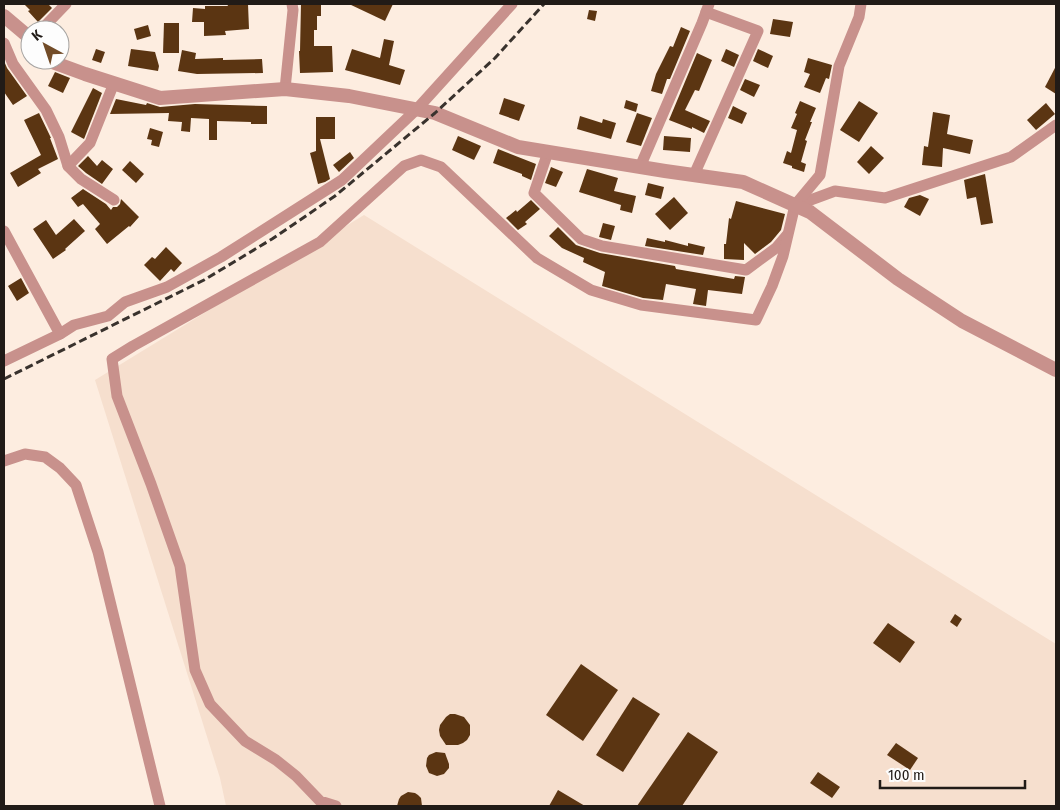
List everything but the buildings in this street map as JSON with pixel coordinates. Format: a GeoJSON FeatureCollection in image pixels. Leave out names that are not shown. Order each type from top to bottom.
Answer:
{"type":"FeatureCollection","features":[{"type":"Feature","properties":{"kind":"street"},"geometry":{"type":"LineString","coordinates":[[51,20],[66,4]]}},
{"type":"Feature","properties":{"kind":"street"},"geometry":{"type":"LineString","coordinates":[[285,89],[292,4]]}},
{"type":"Feature","properties":{"kind":"street"},"geometry":{"type":"LineString","coordinates":[[4,361],[60,334],[74,325],[108,316],[126,302],[167,287],[221,257],[342,180],[417,109],[512,4]]}},
{"type":"Feature","properties":{"kind":"street"},"geometry":{"type":"LineString","coordinates":[[336,806],[320,800],[290,770],[245,741],[210,704],[195,670],[180,566],[117,396],[112,360],[133,346],[320,242],[404,166],[421,160],[441,167],[537,258],[591,290],[641,305],[756,320],[772,286],[783,256],[795,205],[820,175],[839,66],[862,4]]}},
{"type":"Feature","properties":{"kind":"street"},"geometry":{"type":"LineString","coordinates":[[640,167],[707,8],[758,31],[694,175]]}},
{"type":"Feature","properties":{"kind":"street"},"geometry":{"type":"LineString","coordinates":[[4,16],[20,30]]}},
{"type":"Feature","properties":{"kind":"street"},"geometry":{"type":"LineString","coordinates":[[4,43],[13,64],[46,110],[59,137],[68,166],[81,179],[114,200]]}},
{"type":"Feature","properties":{"kind":"street"},"geometry":{"type":"LineString","coordinates":[[70,68],[160,98],[285,89],[349,96],[435,113],[518,147],[743,182],[810,212],[898,279],[962,321],[1056,370]]}},
{"type":"Feature","properties":{"kind":"street"},"geometry":{"type":"LineString","coordinates":[[68,166],[90,143],[114,83]]}},
{"type":"Feature","properties":{"kind":"street"},"geometry":{"type":"LineString","coordinates":[[795,205],[835,191],[884,198],[1011,157],[1056,125]]}},
{"type":"Feature","properties":{"kind":"street"},"geometry":{"type":"LineString","coordinates":[[548,152],[534,193],[581,239],[602,246],[746,270],[776,248],[788,234]]}},
{"type":"Feature","properties":{"kind":"street"},"geometry":{"type":"LineString","coordinates":[[4,231],[60,334]]}},
{"type":"Feature","properties":{"kind":"street"},"geometry":{"type":"LineString","coordinates":[[4,461],[25,454],[45,457],[60,468],[76,484],[98,552],[160,806]]}},
{"type":"Feature","properties":{"kind":"shaded area"},"geometry":{"type":"Polygon","coordinates":[[[364,215],[1056,644],[1056,806],[226,806],[220,778],[95,380],[364,215]]]}},
{"type":"Feature","properties":{"kind":"railway"},"geometry":{"type":"LineString","coordinates":[[4,379],[204,280],[272,239],[335,196],[435,113],[495,58],[544,4]]}}]}
